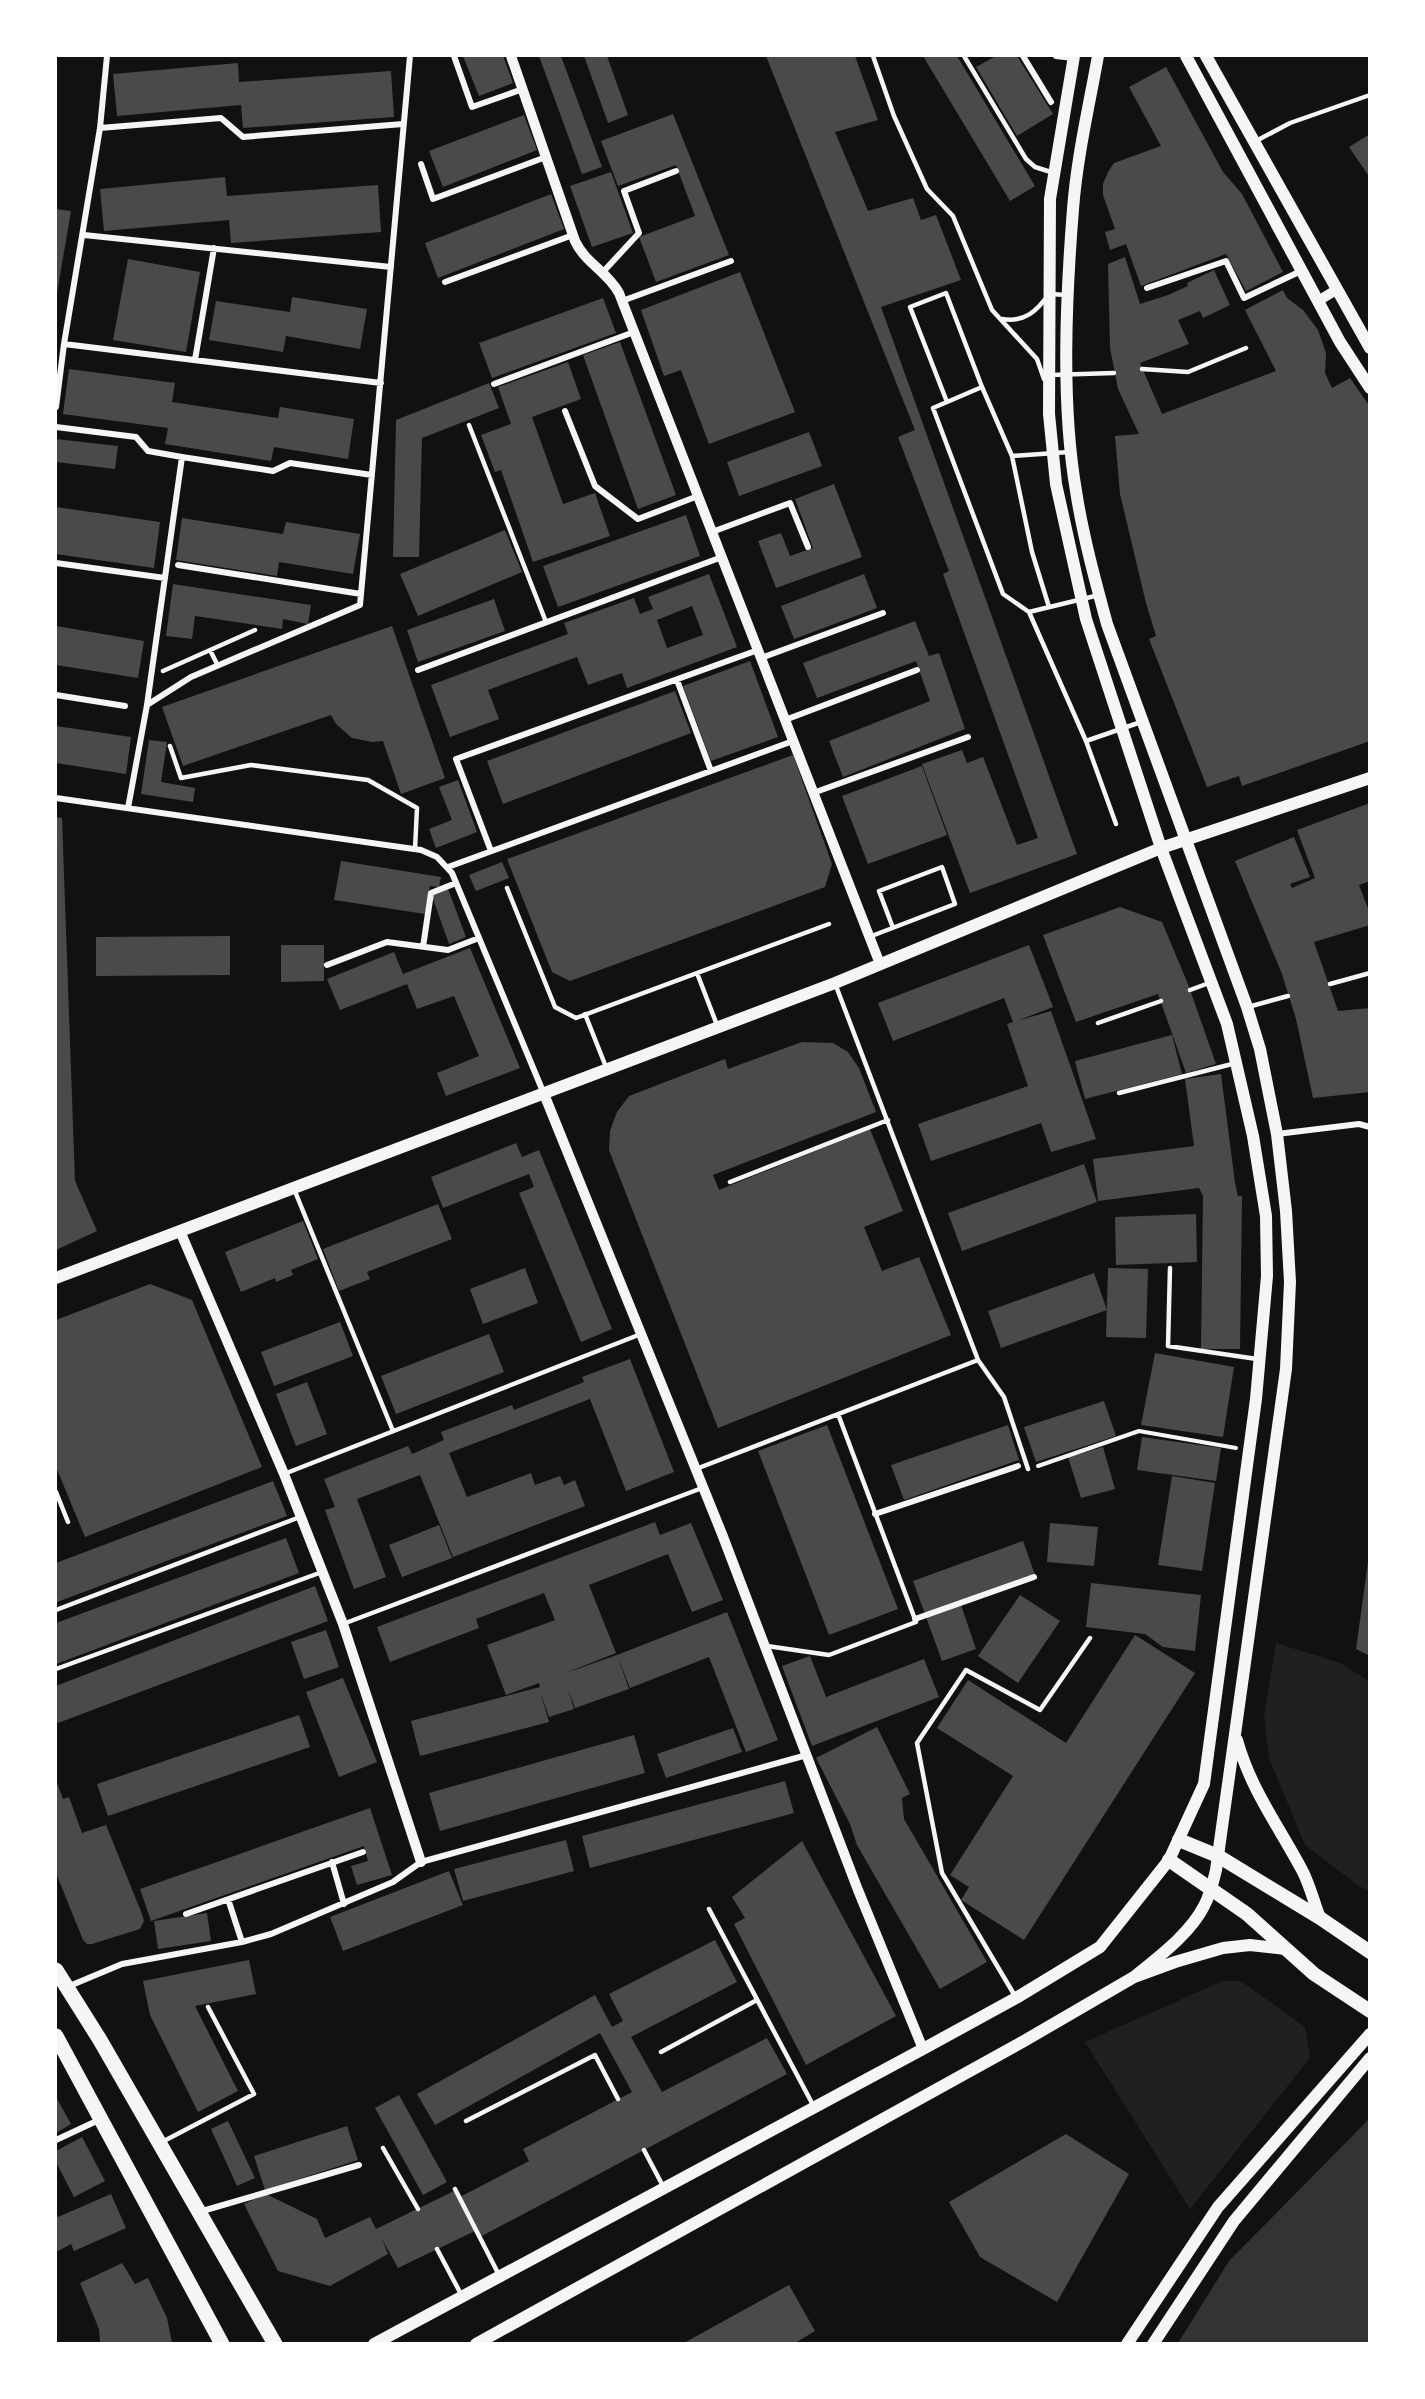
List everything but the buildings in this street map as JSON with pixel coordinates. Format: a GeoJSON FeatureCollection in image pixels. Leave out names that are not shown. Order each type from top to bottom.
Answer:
{"type":"FeatureCollection","features":[{"type":"Feature","properties":{"kind":"highway"},"geometry":{"type":"LineString","coordinates":[[56,1970],[100,2040],[275,2343]]}},
{"type":"Feature","properties":{"kind":"highway"},"geometry":{"type":"LineString","coordinates":[[56,2037],[222,2343]]}},
{"type":"Feature","properties":{"kind":"main road"},"geometry":{"type":"LineString","coordinates":[[476,2343],[1024,2041],[1134,1977],[1166,1951],[1198,1916],[1210,1890],[1218,1856],[1286,1369],[1290,1273],[1277,1134],[1260,1049],[1187,838],[1107,624],[1076,490],[1068,398],[1073,208],[1098,56]]}},
{"type":"Feature","properties":{"kind":"main road"},"geometry":{"type":"LineString","coordinates":[[1186,56],[1340,342],[1370,388]]}},
{"type":"Feature","properties":{"kind":"main road"},"geometry":{"type":"LineString","coordinates":[[1206,56],[1370,348]]}},
{"type":"Feature","properties":{"kind":"main road"},"geometry":{"type":"LineString","coordinates":[[374,2343],[923,2049],[1016,1998],[1100,1947],[1169,1860],[1204,1784],[1260,1359],[1267,1276],[1266,1216],[1252,1136],[1227,1024],[1161,848],[1121,729],[1081,599],[1056,484],[1049,398],[1050,199],[1073,57]]}},
{"type":"Feature","properties":{"kind":"main road"},"geometry":{"type":"LineString","coordinates":[[56,1278],[835,983],[1187,838],[1370,778]]}},
{"type":"Feature","properties":{"kind":"main road"},"geometry":{"type":"LineString","coordinates":[[1235,1733],[1247,1770],[1267,1812],[1303,1871],[1320,1918]]}},
{"type":"Feature","properties":{"kind":"main road"},"geometry":{"type":"LineString","coordinates":[[1179,1840],[1218,1856],[1320,1918],[1370,1952]]}},
{"type":"Feature","properties":{"kind":"main road"},"geometry":{"type":"LineString","coordinates":[[1169,1860],[1247,1914],[1314,1974],[1370,2011]]}},
{"type":"Feature","properties":{"kind":"main road"},"geometry":{"type":"LineString","coordinates":[[1134,1977],[1223,1948],[1250,1945],[1286,1949]]}},
{"type":"Feature","properties":{"kind":"main road"},"geometry":{"type":"LineString","coordinates":[[1128,2343],[1218,2207],[1370,2034]]}},
{"type":"Feature","properties":{"kind":"main road"},"geometry":{"type":"LineString","coordinates":[[1153,2343],[1234,2221],[1370,2058]]}},
{"type":"Feature","properties":{"kind":"street"},"geometry":{"type":"LineString","coordinates":[[56,407],[64,344],[84,235],[100,128],[107,56]]}},
{"type":"Feature","properties":{"kind":"street"},"geometry":{"type":"LineString","coordinates":[[147,705],[191,677],[360,605],[410,56]]}},
{"type":"Feature","properties":{"kind":"street"},"geometry":{"type":"LineString","coordinates":[[454,56],[472,107],[523,89]]}},
{"type":"Feature","properties":{"kind":"street"},"geometry":{"type":"LineString","coordinates":[[511,56],[573,235],[588,261],[614,284],[622,301],[880,964]]}},
{"type":"Feature","properties":{"kind":"street"},"geometry":{"type":"LineString","coordinates":[[1023,56],[1051,102]]}},
{"type":"Feature","properties":{"kind":"street"},"geometry":{"type":"LineString","coordinates":[[1056,56],[1073,57]]}},
{"type":"Feature","properties":{"kind":"street"},"geometry":{"type":"LineString","coordinates":[[100,128],[221,118],[243,137],[403,124]]}},
{"type":"Feature","properties":{"kind":"street"},"geometry":{"type":"LineString","coordinates":[[421,164],[433,199],[546,157]]}},
{"type":"Feature","properties":{"kind":"street"},"geometry":{"type":"LineString","coordinates":[[603,272],[639,233],[624,190],[676,171]]}},
{"type":"Feature","properties":{"kind":"street"},"geometry":{"type":"LineString","coordinates":[[84,235],[391,267]]}},
{"type":"Feature","properties":{"kind":"street"},"geometry":{"type":"LineString","coordinates":[[445,282],[573,235]]}},
{"type":"Feature","properties":{"kind":"street"},"geometry":{"type":"LineString","coordinates":[[195,360],[214,248]]}},
{"type":"Feature","properties":{"kind":"street"},"geometry":{"type":"LineString","coordinates":[[622,301],[731,261]]}},
{"type":"Feature","properties":{"kind":"street"},"geometry":{"type":"LineString","coordinates":[[1147,288],[1226,261],[1244,298],[1301,270]]}},
{"type":"Feature","properties":{"kind":"street"},"geometry":{"type":"LineString","coordinates":[[1318,301],[1336,290]]}},
{"type":"Feature","properties":{"kind":"street"},"geometry":{"type":"LineString","coordinates":[[494,384],[634,332]]}},
{"type":"Feature","properties":{"kind":"street"},"geometry":{"type":"LineString","coordinates":[[64,344],[381,383]]}},
{"type":"Feature","properties":{"kind":"street"},"geometry":{"type":"LineString","coordinates":[[566,411],[595,486],[638,519],[698,496]]}},
{"type":"Feature","properties":{"kind":"street"},"geometry":{"type":"LineString","coordinates":[[56,427],[136,437],[148,451],[182,458],[273,471],[290,463],[372,475]]}},
{"type":"Feature","properties":{"kind":"street"},"geometry":{"type":"LineString","coordinates":[[128,808],[147,705],[182,458]]}},
{"type":"Feature","properties":{"kind":"street"},"geometry":{"type":"LineString","coordinates":[[712,532],[790,503],[808,548]]}},
{"type":"Feature","properties":{"kind":"street"},"geometry":{"type":"LineString","coordinates":[[418,670],[722,557]]}},
{"type":"Feature","properties":{"kind":"street"},"geometry":{"type":"LineString","coordinates":[[56,563],[165,578]]}},
{"type":"Feature","properties":{"kind":"street"},"geometry":{"type":"LineString","coordinates":[[178,566],[361,594]]}},
{"type":"Feature","properties":{"kind":"street"},"geometry":{"type":"LineString","coordinates":[[491,851],[456,759],[677,680],[883,613]]}},
{"type":"Feature","properties":{"kind":"street"},"geometry":{"type":"LineString","coordinates":[[785,720],[917,670]]}},
{"type":"Feature","properties":{"kind":"street"},"geometry":{"type":"LineString","coordinates":[[677,680],[711,771]]}},
{"type":"Feature","properties":{"kind":"street"},"geometry":{"type":"LineString","coordinates":[[56,695],[125,706]]}},
{"type":"Feature","properties":{"kind":"street"},"geometry":{"type":"LineString","coordinates":[[813,793],[968,737]]}},
{"type":"Feature","properties":{"kind":"street"},"geometry":{"type":"LineString","coordinates":[[448,867],[793,741]]}},
{"type":"Feature","properties":{"kind":"street"},"geometry":{"type":"LineString","coordinates":[[56,798],[415,849],[437,857],[448,867],[544,1094],[696,1469],[858,1890],[923,2049]]}},
{"type":"Feature","properties":{"kind":"street"},"geometry":{"type":"LineString","coordinates":[[423,947],[430,893],[456,883]]}},
{"type":"Feature","properties":{"kind":"street"},"geometry":{"type":"LineString","coordinates":[[327,965],[387,942],[448,950],[479,938]]}},
{"type":"Feature","properties":{"kind":"street"},"geometry":{"type":"LineString","coordinates":[[1277,1134],[1359,1124],[1370,1127]]}},
{"type":"Feature","properties":{"kind":"street"},"geometry":{"type":"LineString","coordinates":[[180,1231],[284,1474],[343,1624],[421,1862]]}},
{"type":"Feature","properties":{"kind":"street"},"geometry":{"type":"LineString","coordinates":[[875,1514],[1018,1466]]}},
{"type":"Feature","properties":{"kind":"street"},"geometry":{"type":"LineString","coordinates":[[915,1620],[1034,1577]]}},
{"type":"Feature","properties":{"kind":"street"},"geometry":{"type":"LineString","coordinates":[[67,1987],[122,1964],[242,1942],[271,1934],[393,1882],[421,1862],[807,1755]]}},
{"type":"Feature","properties":{"kind":"street"},"geometry":{"type":"LineString","coordinates":[[186,1914],[363,1852]]}},
{"type":"Feature","properties":{"kind":"street"},"geometry":{"type":"LineString","coordinates":[[332,1862],[344,1904]]}},
{"type":"Feature","properties":{"kind":"street"},"geometry":{"type":"LineString","coordinates":[[228,1899],[242,1942]]}},
{"type":"Feature","properties":{"kind":"street"},"geometry":{"type":"LineString","coordinates":[[56,2140],[101,2118]]}},
{"type":"Feature","properties":{"kind":"street"},"geometry":{"type":"LineString","coordinates":[[199,2212],[359,2164]]}},
{"type":"Feature","properties":{"kind":"lane"},"geometry":{"type":"LineString","coordinates":[[873,56],[894,116],[927,189],[953,216],[992,310],[1037,358],[1049,398],[1068,398]]}},
{"type":"Feature","properties":{"kind":"lane"},"geometry":{"type":"LineString","coordinates":[[964,56],[1026,159],[1035,167],[1054,173]]}},
{"type":"Feature","properties":{"kind":"lane"},"geometry":{"type":"LineString","coordinates":[[1254,142],[1290,123],[1370,94]]}},
{"type":"Feature","properties":{"kind":"lane"},"geometry":{"type":"LineString","coordinates":[[947,402],[910,308],[946,293],[982,387],[1012,456],[1032,552],[1049,607]]}},
{"type":"Feature","properties":{"kind":"lane"},"geometry":{"type":"LineString","coordinates":[[1002,320],[1021,319],[1032,314],[1049,294],[1069,295]]}},
{"type":"Feature","properties":{"kind":"lane"},"geometry":{"type":"LineString","coordinates":[[1142,369],[1188,372],[1246,348]]}},
{"type":"Feature","properties":{"kind":"lane"},"geometry":{"type":"LineString","coordinates":[[1049,375],[1114,373]]}},
{"type":"Feature","properties":{"kind":"lane"},"geometry":{"type":"LineString","coordinates":[[982,387],[933,408],[1003,594],[1029,612],[1086,741],[1116,824]]}},
{"type":"Feature","properties":{"kind":"lane"},"geometry":{"type":"LineString","coordinates":[[469,425],[546,622]]}},
{"type":"Feature","properties":{"kind":"lane"},"geometry":{"type":"LineString","coordinates":[[1012,456],[1072,452]]}},
{"type":"Feature","properties":{"kind":"lane"},"geometry":{"type":"LineString","coordinates":[[1029,612],[1099,595]]}},
{"type":"Feature","properties":{"kind":"lane"},"geometry":{"type":"LineString","coordinates":[[163,671],[255,630]]}},
{"type":"Feature","properties":{"kind":"lane"},"geometry":{"type":"LineString","coordinates":[[210,650],[218,666]]}},
{"type":"Feature","properties":{"kind":"lane"},"geometry":{"type":"LineString","coordinates":[[1086,741],[1144,722]]}},
{"type":"Feature","properties":{"kind":"lane"},"geometry":{"type":"LineString","coordinates":[[170,746],[181,778],[251,765],[368,780],[417,808],[415,849]]}},
{"type":"Feature","properties":{"kind":"lane"},"geometry":{"type":"LineString","coordinates":[[869,937],[893,928],[955,904],[942,867],[879,891],[893,928]]}},
{"type":"Feature","properties":{"kind":"lane"},"geometry":{"type":"LineString","coordinates":[[507,888],[555,1008],[576,1018],[830,924]]}},
{"type":"Feature","properties":{"kind":"lane"},"geometry":{"type":"LineString","coordinates":[[697,973],[717,1028]]}},
{"type":"Feature","properties":{"kind":"lane"},"geometry":{"type":"LineString","coordinates":[[1330,984],[1370,973]]}},
{"type":"Feature","properties":{"kind":"lane"},"geometry":{"type":"LineString","coordinates":[[1190,990],[1211,982]]}},
{"type":"Feature","properties":{"kind":"lane"},"geometry":{"type":"LineString","coordinates":[[835,983],[978,1360],[1004,1397],[1028,1469]]}},
{"type":"Feature","properties":{"kind":"lane"},"geometry":{"type":"LineString","coordinates":[[1247,1007],[1288,996]]}},
{"type":"Feature","properties":{"kind":"lane"},"geometry":{"type":"LineString","coordinates":[[1098,1023],[1161,1001]]}},
{"type":"Feature","properties":{"kind":"lane"},"geometry":{"type":"LineString","coordinates":[[585,1014],[607,1070]]}},
{"type":"Feature","properties":{"kind":"lane"},"geometry":{"type":"LineString","coordinates":[[1119,1093],[1236,1063]]}},
{"type":"Feature","properties":{"kind":"lane"},"geometry":{"type":"LineString","coordinates":[[730,1182],[888,1120]]}},
{"type":"Feature","properties":{"kind":"lane"},"geometry":{"type":"LineString","coordinates":[[293,1188],[393,1431]]}},
{"type":"Feature","properties":{"kind":"lane"},"geometry":{"type":"LineString","coordinates":[[1170,1268],[1168,1346],[1260,1359]]}},
{"type":"Feature","properties":{"kind":"lane"},"geometry":{"type":"LineString","coordinates":[[284,1474],[641,1334]]}},
{"type":"Feature","properties":{"kind":"lane"},"geometry":{"type":"LineString","coordinates":[[696,1469],[978,1360]]}},
{"type":"Feature","properties":{"kind":"lane"},"geometry":{"type":"LineString","coordinates":[[765,1646],[829,1655],[916,1622],[838,1414]]}},
{"type":"Feature","properties":{"kind":"lane"},"geometry":{"type":"LineString","coordinates":[[343,1624],[703,1487]]}},
{"type":"Feature","properties":{"kind":"lane"},"geometry":{"type":"LineString","coordinates":[[56,1492],[68,1522]]}},
{"type":"Feature","properties":{"kind":"lane"},"geometry":{"type":"LineString","coordinates":[[56,1610],[300,1517]]}},
{"type":"Feature","properties":{"kind":"lane"},"geometry":{"type":"LineString","coordinates":[[56,1669],[322,1572]]}},
{"type":"Feature","properties":{"kind":"lane"},"geometry":{"type":"LineString","coordinates":[[1016,1998],[942,1873],[917,1743],[966,1670],[1040,1710],[1090,1638]]}},
{"type":"Feature","properties":{"kind":"lane"},"geometry":{"type":"LineString","coordinates":[[709,1909],[814,2108]]}},
{"type":"Feature","properties":{"kind":"lane"},"geometry":{"type":"LineString","coordinates":[[661,2052],[757,2000]]}},
{"type":"Feature","properties":{"kind":"lane"},"geometry":{"type":"LineString","coordinates":[[160,2143],[254,2094],[208,2007]]}},
{"type":"Feature","properties":{"kind":"lane"},"geometry":{"type":"LineString","coordinates":[[466,2121],[595,2055],[618,2099]]}},
{"type":"Feature","properties":{"kind":"lane"},"geometry":{"type":"LineString","coordinates":[[383,2148],[418,2209]]}},
{"type":"Feature","properties":{"kind":"lane"},"geometry":{"type":"LineString","coordinates":[[644,2150],[664,2188]]}},
{"type":"Feature","properties":{"kind":"lane"},"geometry":{"type":"LineString","coordinates":[[455,2189],[500,2276]]}},
{"type":"Feature","properties":{"kind":"lane"},"geometry":{"type":"LineString","coordinates":[[437,2249],[462,2296]]}},
{"type":"Feature","properties":{"kind":"path"},"geometry":{"type":"LineString","coordinates":[[1028,1469],[1139,1431],[1249,1451]]}},
{"type":"Feature","properties":{"kind":"shaded area"},"geometry":{"type":"Polygon","coordinates":[[[1276,1643],[1340,1663],[1369,1681],[1369,1891],[1305,1845],[1269,1758],[1264,1715],[1276,1643]]]}},
{"type":"Feature","properties":{"kind":"shaded area"},"geometry":{"type":"Polygon","coordinates":[[[1223,1981],[1241,1981],[1305,2027],[1310,2058],[1190,2209],[1085,2042],[1223,1981]]]}},
{"type":"Feature","properties":{"kind":"shaded area"},"geometry":{"type":"Polygon","coordinates":[[[1369,2119],[1369,2343],[1178,2343],[1229,2261],[1369,2119]]]}}]}
